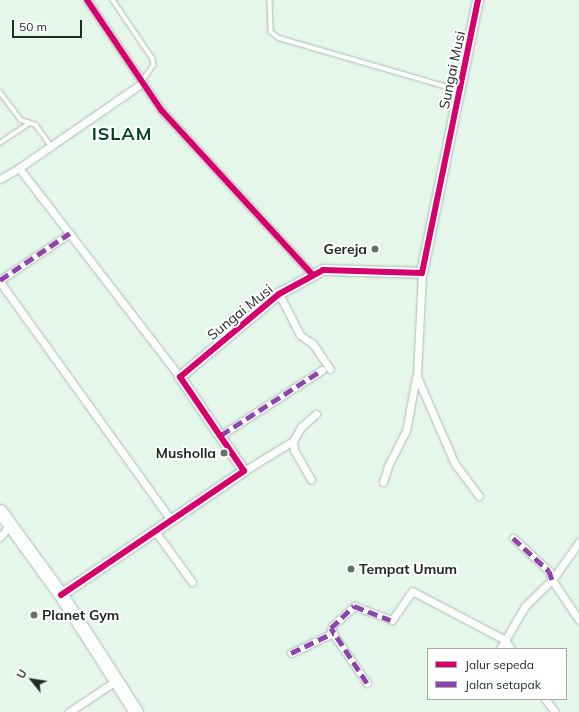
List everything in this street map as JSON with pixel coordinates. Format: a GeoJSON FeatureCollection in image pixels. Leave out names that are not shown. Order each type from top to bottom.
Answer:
{"type":"FeatureCollection","features":[{"type":"Feature","properties":{"kind":"highway"},"geometry":{"type":"LineString","coordinates":[[0,511],[61,595],[117,680],[136,712]]}},
{"type":"Feature","properties":{"kind":"street"},"geometry":{"type":"LineString","coordinates":[[87,0],[162,111],[313,275]]}},
{"type":"Feature","properties":{"kind":"street","name":"Sungai Musi"},"geometry":{"type":"LineString","coordinates":[[180,377],[279,294],[313,275],[332,270],[422,273],[478,0]]}},
{"type":"Feature","properties":{"kind":"street"},"geometry":{"type":"LineString","coordinates":[[0,179],[19,168],[142,83]]}},
{"type":"Feature","properties":{"kind":"street"},"geometry":{"type":"LineString","coordinates":[[19,168],[70,232],[180,377],[221,435],[244,471]]}},
{"type":"Feature","properties":{"kind":"street"},"geometry":{"type":"LineString","coordinates":[[70,232],[0,281],[171,520]]}},
{"type":"Feature","properties":{"kind":"street"},"geometry":{"type":"LineString","coordinates":[[383,482],[389,464],[406,431],[416,377],[422,273]]}},
{"type":"Feature","properties":{"kind":"street"},"geometry":{"type":"LineString","coordinates":[[279,294],[300,335],[313,344],[330,369]]}},
{"type":"Feature","properties":{"kind":"street"},"geometry":{"type":"LineString","coordinates":[[221,435],[322,370]]}},
{"type":"Feature","properties":{"kind":"street"},"geometry":{"type":"LineString","coordinates":[[416,377],[455,464],[479,496]]}},
{"type":"Feature","properties":{"kind":"street"},"geometry":{"type":"LineString","coordinates":[[61,595],[244,471],[293,441],[301,427],[316,414]]}},
{"type":"Feature","properties":{"kind":"street"},"geometry":{"type":"LineString","coordinates":[[293,441],[294,450],[311,479]]}},
{"type":"Feature","properties":{"kind":"street"},"geometry":{"type":"LineString","coordinates":[[0,537],[10,525]]}},
{"type":"Feature","properties":{"kind":"street"},"geometry":{"type":"LineString","coordinates":[[155,531],[192,582]]}},
{"type":"Feature","properties":{"kind":"street"},"geometry":{"type":"LineString","coordinates":[[514,538],[549,571],[552,580],[579,620]]}},
{"type":"Feature","properties":{"kind":"street"},"geometry":{"type":"LineString","coordinates":[[501,648],[534,595],[552,580],[579,542]]}},
{"type":"Feature","properties":{"kind":"street"},"geometry":{"type":"LineString","coordinates":[[367,683],[331,628],[354,606],[392,620],[407,594],[414,590],[505,640],[510,648]]}},
{"type":"Feature","properties":{"kind":"street"},"geometry":{"type":"LineString","coordinates":[[291,653],[333,633]]}},
{"type":"Feature","properties":{"kind":"street"},"geometry":{"type":"LineString","coordinates":[[69,712],[117,680]]}},
{"type":"Feature","properties":{"kind":"street"},"geometry":{"type":"LineString","coordinates":[[546,700],[556,712]]}},
{"type":"Feature","properties":{"kind":"lane"},"geometry":{"type":"LineString","coordinates":[[113,0],[153,59],[154,65],[142,83]]}},
{"type":"Feature","properties":{"kind":"lane"},"geometry":{"type":"LineString","coordinates":[[270,0],[271,32],[279,38],[460,91]]}},
{"type":"Feature","properties":{"kind":"lane"},"geometry":{"type":"LineString","coordinates":[[0,92],[21,120],[40,129],[51,146]]}},
{"type":"Feature","properties":{"kind":"lane"},"geometry":{"type":"LineString","coordinates":[[0,143],[30,123]]}},
{"type":"Feature","properties":{"kind":"marked path"},"geometry":{"type":"LineString","coordinates":[[0,280],[70,233]]}},
{"type":"Feature","properties":{"kind":"marked path"},"geometry":{"type":"LineString","coordinates":[[221,435],[322,370]]}},
{"type":"Feature","properties":{"kind":"marked path"},"geometry":{"type":"LineString","coordinates":[[513,538],[549,571],[552,580]]}},
{"type":"Feature","properties":{"kind":"marked path"},"geometry":{"type":"LineString","coordinates":[[367,683],[331,628],[354,606],[390,620]]}},
{"type":"Feature","properties":{"kind":"marked path"},"geometry":{"type":"LineString","coordinates":[[291,653],[333,633]]}},
{"type":"Feature","properties":{"kind":"cycle path"},"geometry":{"type":"LineString","coordinates":[[87,0],[162,111],[313,275]]}},
{"type":"Feature","properties":{"kind":"cycle path"},"geometry":{"type":"LineString","coordinates":[[61,595],[244,471],[180,377],[279,294],[323,270],[422,273],[478,0]]}},
{"type":"Feature","properties":{"kind":"place","name":"Gereja"},"geometry":{"type":"Point","coordinates":[375,249]}},
{"type":"Feature","properties":{"kind":"place","name":"Musholla"},"geometry":{"type":"Point","coordinates":[224,453]}},
{"type":"Feature","properties":{"kind":"place","name":"Tempat Umum"},"geometry":{"type":"Point","coordinates":[351,569]}},
{"type":"Feature","properties":{"kind":"place","name":"Planet Gym"},"geometry":{"type":"Point","coordinates":[34,615]}},
{"type":"Feature","properties":{"kind":"district","name":"ISLAM"},"geometry":{"type":"Point","coordinates":[122,134]}}]}
